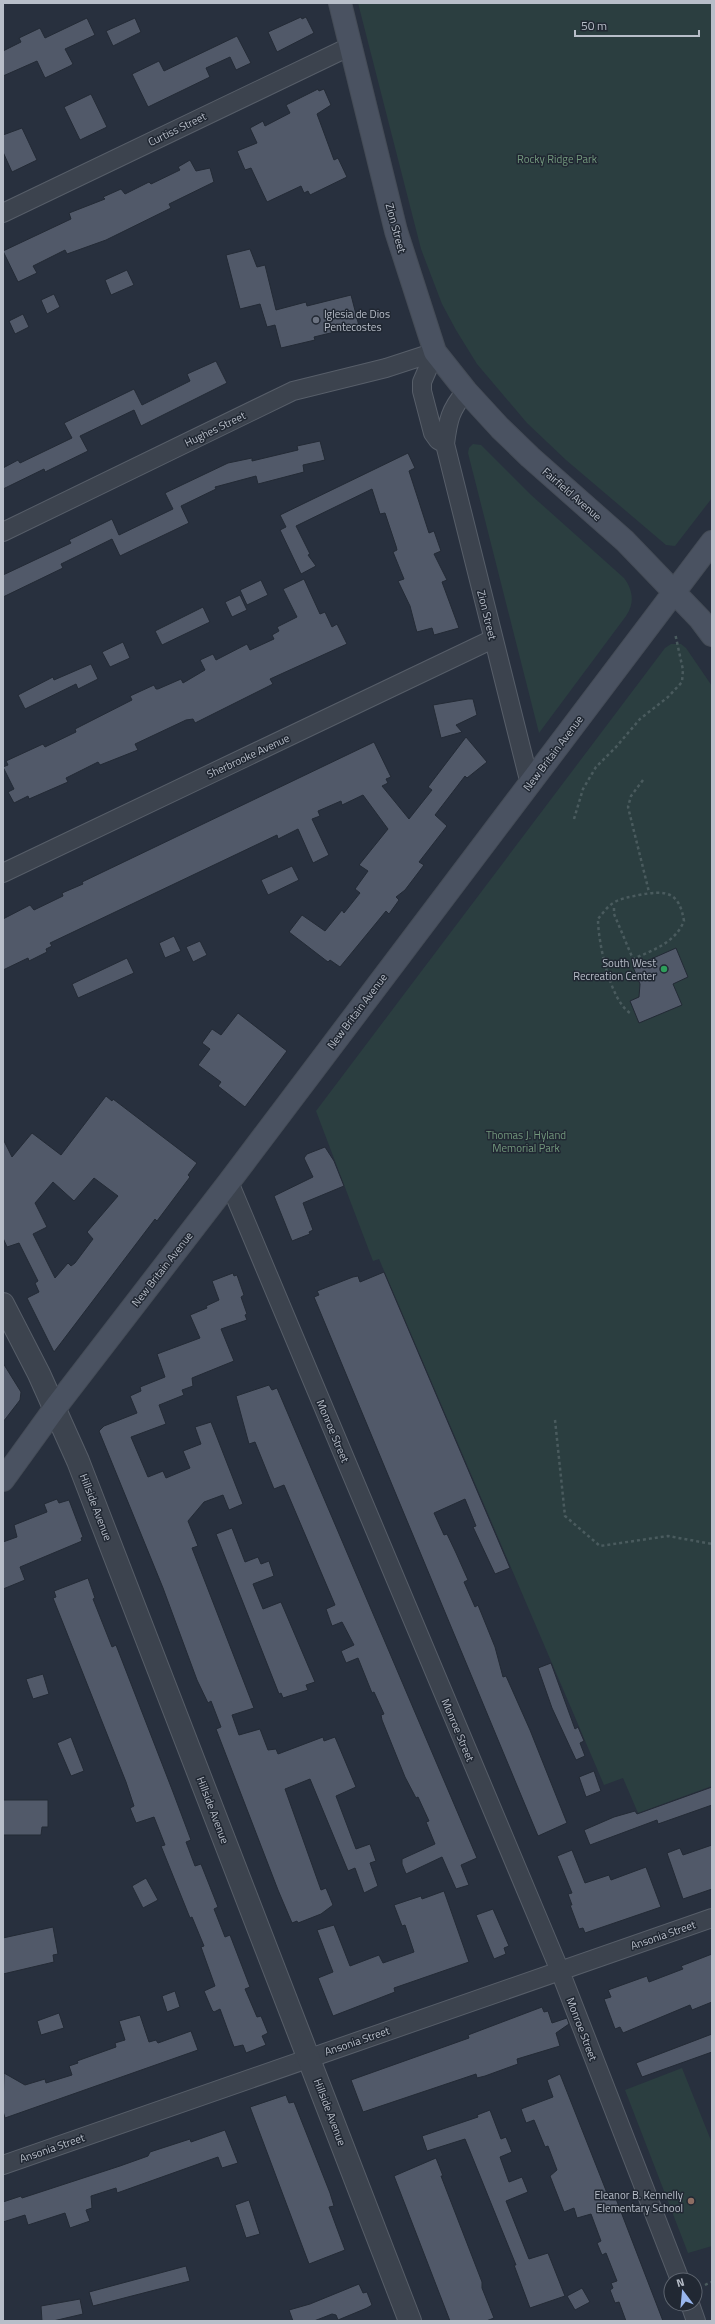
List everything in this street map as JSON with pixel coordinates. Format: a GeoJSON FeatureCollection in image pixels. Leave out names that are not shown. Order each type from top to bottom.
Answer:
{"type":"FeatureCollection","features":[{"type":"Feature","properties":{"kind":"main road","name":"Zion Street"},"geometry":{"type":"LineString","coordinates":[[340,3],[396,230],[435,352]]}},
{"type":"Feature","properties":{"kind":"main road","name":"Fairfield Avenue"},"geometry":{"type":"LineString","coordinates":[[435,352],[466,391],[530,457],[625,541],[674,592],[712,635]]}},
{"type":"Feature","properties":{"kind":"main road","name":"New Britain Avenue"},"geometry":{"type":"LineString","coordinates":[[3,1480],[55,1408],[229,1182],[489,835],[530,784],[712,542]]}},
{"type":"Feature","properties":{"kind":"street","name":"Curtiss Street"},"geometry":{"type":"LineString","coordinates":[[3,213],[351,46]]}},
{"type":"Feature","properties":{"kind":"street","name":"Zion Street"},"geometry":{"type":"LineString","coordinates":[[435,352],[422,382],[422,391],[433,433],[438,440],[445,444]]}},
{"type":"Feature","properties":{"kind":"street","name":"Hughes Street"},"geometry":{"type":"LineString","coordinates":[[3,532],[294,391],[386,368],[435,352]]}},
{"type":"Feature","properties":{"kind":"street","name":"Zion Street"},"geometry":{"type":"LineString","coordinates":[[466,391],[454,405],[448,419],[445,444],[530,784]]}},
{"type":"Feature","properties":{"kind":"street","name":"Sherbrooke Avenue"},"geometry":{"type":"LineString","coordinates":[[3,873],[493,639]]}},
{"type":"Feature","properties":{"kind":"street","name":"Monroe Street"},"geometry":{"type":"LineString","coordinates":[[229,1182],[560,1971],[677,2272]]}},
{"type":"Feature","properties":{"kind":"street","name":"Hillside Avenue"},"geometry":{"type":"LineString","coordinates":[[3,1304],[55,1408],[78,1461],[410,2321]]}},
{"type":"Feature","properties":{"kind":"street","name":"Ansonia Street"},"geometry":{"type":"LineString","coordinates":[[3,2165],[712,1918]]}},
{"type":"Feature","properties":{"kind":"path"},"geometry":{"type":"LineString","coordinates":[[574,819],[583,789],[596,767],[616,747],[640,719],[668,697],[682,682],[683,670],[675,633]]}},
{"type":"Feature","properties":{"kind":"path"},"geometry":{"type":"LineString","coordinates":[[643,780],[631,796],[628,806],[648,892]]}},
{"type":"Feature","properties":{"kind":"path"},"geometry":{"type":"LineString","coordinates":[[614,908],[614,914],[633,959],[656,949],[670,940],[680,931],[684,921],[677,899],[664,893],[648,892],[631,895],[612,903],[598,919],[600,946],[608,970],[619,1001],[630,1013]]}},
{"type":"Feature","properties":{"kind":"path"},"geometry":{"type":"LineString","coordinates":[[555,1420],[565,1516],[600,1546],[668,1536],[712,1544]]}},
{"type":"Feature","properties":{"kind":"path"},"geometry":{"type":"LineString","coordinates":[[704,2285],[711,2282]]}},
{"type":"Feature","properties":{"kind":"green space","name":"Rocky Ridge Park"},"geometry":{"type":"Polygon","coordinates":[[[358,3],[712,3],[712,498],[675,546],[666,545],[566,460],[527,423],[477,364],[456,330],[442,304],[421,249],[358,3]]]}},
{"type":"Feature","properties":{"kind":"green space"},"geometry":{"type":"Polygon","coordinates":[[[473,444],[481,445],[530,494],[624,578],[631,592],[631,606],[626,616],[539,733],[468,453],[469,448],[473,444]]]}},
{"type":"Feature","properties":{"kind":"green space","name":"Thomas J. Hyland Memorial Park"},"geometry":{"type":"Polygon","coordinates":[[[671,644],[681,644],[686,648],[712,686],[712,1786],[638,1813],[623,1778],[604,1785],[379,1259],[373,1261],[316,1111],[665,648],[671,644]]]}},
{"type":"Feature","properties":{"kind":"green space","name":"Eleanor B. Kennelly Elementary School"},"geometry":{"type":"Polygon","coordinates":[[[682,2068],[712,2143],[712,2246],[688,2253],[625,2090],[682,2068]]]}},
{"type":"Feature","properties":{"kind":"building"},"geometry":{"type":"Polygon","coordinates":[[[301,17],[302,19],[306,17],[314,33],[277,52],[268,32],[301,17]]]}},
{"type":"Feature","properties":{"kind":"building"},"geometry":{"type":"Polygon","coordinates":[[[87,18],[95,35],[65,49],[73,64],[45,78],[37,61],[3,76],[3,51],[21,42],[19,38],[40,28],[45,38],[87,18]]]}},
{"type":"Feature","properties":{"kind":"building"},"geometry":{"type":"Polygon","coordinates":[[[135,18],[141,32],[113,46],[106,31],[135,18]]]}},
{"type":"Feature","properties":{"kind":"building"},"geometry":{"type":"Polygon","coordinates":[[[237,36],[251,63],[236,70],[230,57],[206,68],[210,77],[148,107],[132,74],[159,61],[164,71],[237,36]]]}},
{"type":"Feature","properties":{"kind":"building"},"geometry":{"type":"Polygon","coordinates":[[[318,89],[319,91],[324,89],[331,105],[317,114],[334,160],[338,158],[347,177],[310,195],[308,191],[304,193],[301,186],[267,202],[251,168],[245,170],[237,151],[257,143],[250,128],[263,121],[265,126],[290,113],[286,105],[318,89]]]}},
{"type":"Feature","properties":{"kind":"building"},"geometry":{"type":"Polygon","coordinates":[[[91,94],[107,127],[80,140],[64,107],[91,94]]]}},
{"type":"Feature","properties":{"kind":"building"},"geometry":{"type":"Polygon","coordinates":[[[22,128],[37,160],[12,172],[3,152],[3,135],[22,128]]]}},
{"type":"Feature","properties":{"kind":"building"},"geometry":{"type":"Polygon","coordinates":[[[190,160],[196,171],[210,168],[214,182],[169,204],[171,208],[106,240],[67,254],[65,250],[33,266],[37,273],[18,282],[3,251],[71,219],[69,213],[105,199],[103,197],[121,189],[125,194],[149,182],[151,184],[180,170],[178,167],[190,160]]]}},
{"type":"Feature","properties":{"kind":"building"},"geometry":{"type":"Polygon","coordinates":[[[250,249],[257,267],[265,265],[276,310],[306,302],[307,306],[351,295],[359,326],[314,337],[315,340],[281,348],[275,325],[267,327],[260,304],[240,309],[226,255],[250,249]]]}},
{"type":"Feature","properties":{"kind":"building"},"geometry":{"type":"Polygon","coordinates":[[[127,270],[134,285],[111,295],[105,280],[127,270]]]}},
{"type":"Feature","properties":{"kind":"building"},"geometry":{"type":"Polygon","coordinates":[[[54,294],[60,307],[47,314],[41,300],[54,294]]]}},
{"type":"Feature","properties":{"kind":"building"},"geometry":{"type":"Polygon","coordinates":[[[23,314],[29,327],[15,334],[9,321],[23,314]]]}},
{"type":"Feature","properties":{"kind":"building"},"geometry":{"type":"Polygon","coordinates":[[[216,361],[227,383],[141,426],[134,410],[80,436],[88,451],[45,472],[44,469],[3,489],[3,468],[18,460],[20,463],[72,438],[64,423],[134,389],[142,405],[190,381],[187,374],[216,361]]]}},
{"type":"Feature","properties":{"kind":"building"},"geometry":{"type":"Polygon","coordinates":[[[320,441],[325,460],[303,465],[304,472],[258,484],[256,476],[215,487],[216,489],[181,506],[189,523],[120,556],[112,539],[61,564],[63,568],[3,597],[3,575],[71,543],[69,540],[112,519],[119,535],[173,509],[165,493],[228,463],[252,458],[252,461],[298,450],[297,446],[320,441]]]}},
{"type":"Feature","properties":{"kind":"building"},"geometry":{"type":"Polygon","coordinates":[[[408,453],[415,468],[409,471],[429,533],[434,531],[441,551],[434,554],[447,580],[442,582],[459,628],[434,635],[432,628],[417,632],[410,606],[398,581],[404,579],[393,552],[397,550],[396,546],[385,513],[380,514],[372,489],[296,526],[310,554],[308,555],[316,566],[301,574],[280,530],[286,527],[280,515],[408,453]]]}},
{"type":"Feature","properties":{"kind":"building"},"geometry":{"type":"Polygon","coordinates":[[[304,579],[320,614],[325,612],[332,627],[337,624],[347,644],[270,679],[273,684],[195,723],[193,719],[186,720],[135,744],[138,750],[100,765],[98,762],[66,778],[68,782],[29,799],[28,796],[14,803],[8,792],[14,789],[3,767],[8,765],[6,761],[43,744],[45,747],[76,732],[75,729],[132,700],[130,696],[154,685],[156,689],[158,689],[181,679],[183,683],[205,670],[200,660],[213,654],[216,660],[247,644],[250,650],[274,639],[272,635],[279,631],[277,627],[297,617],[283,589],[304,579]]]}},
{"type":"Feature","properties":{"kind":"building"},"geometry":{"type":"Polygon","coordinates":[[[261,580],[268,595],[247,605],[240,590],[261,580]]]}},
{"type":"Feature","properties":{"kind":"building"},"geometry":{"type":"Polygon","coordinates":[[[240,595],[247,610],[232,617],[225,602],[240,595]]]}},
{"type":"Feature","properties":{"kind":"building"},"geometry":{"type":"Polygon","coordinates":[[[203,607],[210,622],[162,645],[155,631],[203,607]]]}},
{"type":"Feature","properties":{"kind":"building"},"geometry":{"type":"Polygon","coordinates":[[[123,642],[130,658],[110,667],[102,652],[123,642]]]}},
{"type":"Feature","properties":{"kind":"building"},"geometry":{"type":"Polygon","coordinates":[[[91,664],[98,679],[78,689],[76,684],[25,709],[18,695],[53,677],[54,680],[91,664]]]}},
{"type":"Feature","properties":{"kind":"building"},"geometry":{"type":"Polygon","coordinates":[[[473,699],[477,715],[456,725],[462,732],[441,738],[433,705],[473,699]]]}},
{"type":"Feature","properties":{"kind":"building"},"geometry":{"type":"Polygon","coordinates":[[[466,737],[487,762],[467,778],[465,776],[435,815],[447,826],[419,862],[424,865],[405,890],[396,897],[399,900],[389,914],[386,911],[340,967],[330,960],[328,962],[289,932],[302,915],[325,931],[342,910],[344,913],[360,893],[355,889],[368,871],[359,865],[388,829],[363,795],[342,805],[341,801],[318,811],[320,816],[312,819],[329,855],[313,863],[298,829],[278,839],[277,835],[50,943],[52,946],[46,949],[47,952],[29,961],[28,958],[3,970],[3,919],[30,905],[34,910],[63,896],[62,893],[83,884],[82,882],[374,742],[391,777],[386,779],[388,783],[382,786],[409,819],[432,790],[428,787],[466,737]]]}},
{"type":"Feature","properties":{"kind":"building"},"geometry":{"type":"Polygon","coordinates":[[[292,866],[299,880],[268,895],[261,880],[292,866]]]}},
{"type":"Feature","properties":{"kind":"building"},"geometry":{"type":"Polygon","coordinates":[[[174,936],[181,951],[165,958],[159,943],[174,936]]]}},
{"type":"Feature","properties":{"kind":"building"},"geometry":{"type":"Polygon","coordinates":[[[200,941],[207,955],[193,962],[186,947],[200,941]]]}},
{"type":"Feature","properties":{"kind":"building"},"geometry":{"type":"Polygon","coordinates":[[[676,948],[688,977],[673,984],[682,1005],[639,1023],[630,1001],[639,997],[640,984],[633,967],[676,948]]]}},
{"type":"Feature","properties":{"kind":"building"},"geometry":{"type":"Polygon","coordinates":[[[127,958],[134,973],[78,998],[72,984],[127,958]]]}},
{"type":"Feature","properties":{"kind":"building"},"geometry":{"type":"Polygon","coordinates":[[[238,1013],[287,1051],[245,1107],[218,1086],[221,1082],[198,1065],[210,1049],[202,1043],[212,1029],[221,1035],[238,1013]]]}},
{"type":"Feature","properties":{"kind":"building"},"geometry":{"type":"Polygon","coordinates":[[[106,1096],[112,1101],[113,1099],[197,1163],[188,1175],[190,1177],[157,1221],[155,1219],[54,1352],[27,1298],[39,1292],[35,1283],[38,1281],[19,1243],[7,1247],[3,1238],[3,1139],[12,1157],[32,1133],[61,1155],[106,1096]],[[94,1178],[74,1201],[53,1182],[35,1203],[47,1227],[33,1234],[55,1278],[68,1263],[71,1266],[75,1263],[93,1239],[87,1232],[118,1196],[94,1178]]]}},
{"type":"Feature","properties":{"kind":"building"},"geometry":{"type":"Polygon","coordinates":[[[325,1147],[334,1161],[344,1186],[303,1203],[313,1230],[309,1232],[310,1234],[292,1241],[274,1196],[313,1177],[304,1158],[307,1154],[325,1147]]]}},
{"type":"Feature","properties":{"kind":"building"},"geometry":{"type":"Polygon","coordinates":[[[384,1272],[510,1568],[495,1574],[473,1527],[476,1526],[465,1499],[434,1513],[444,1535],[447,1534],[468,1580],[464,1582],[475,1607],[478,1605],[495,1647],[503,1677],[506,1676],[530,1730],[567,1823],[538,1836],[314,1297],[319,1295],[317,1291],[353,1277],[358,1276],[360,1282],[384,1272]]]}},
{"type":"Feature","properties":{"kind":"building"},"geometry":{"type":"Polygon","coordinates":[[[233,1273],[234,1276],[237,1275],[244,1295],[241,1297],[247,1314],[245,1315],[247,1320],[221,1329],[234,1361],[192,1378],[193,1386],[182,1390],[184,1395],[159,1405],[166,1424],[131,1437],[148,1477],[163,1471],[166,1478],[190,1468],[183,1451],[201,1444],[195,1427],[211,1422],[243,1504],[229,1510],[223,1495],[204,1502],[188,1521],[198,1546],[192,1548],[254,1708],[232,1715],[239,1735],[260,1729],[268,1750],[276,1749],[278,1754],[323,1737],[324,1741],[335,1737],[356,1787],[336,1796],[356,1849],[370,1844],[376,1861],[370,1863],[378,1886],[364,1893],[355,1868],[348,1871],[310,1779],[285,1789],[321,1890],[326,1888],[333,1905],[321,1914],[298,1923],[297,1921],[292,1923],[278,1890],[216,1729],[221,1727],[211,1701],[208,1703],[197,1680],[163,1588],[99,1431],[104,1426],[137,1413],[130,1396],[141,1391],[140,1387],[165,1377],[157,1354],[200,1338],[190,1315],[207,1308],[206,1306],[219,1300],[212,1281],[233,1273]]]}},
{"type":"Feature","properties":{"kind":"building"},"geometry":{"type":"Polygon","coordinates":[[[3,1363],[21,1392],[20,1400],[3,1422],[3,1363]]]}},
{"type":"Feature","properties":{"kind":"building"},"geometry":{"type":"Polygon","coordinates":[[[269,1385],[272,1390],[277,1388],[477,1858],[461,1865],[469,1885],[456,1889],[442,1857],[406,1874],[402,1864],[402,1859],[435,1844],[426,1822],[429,1821],[418,1797],[416,1798],[405,1777],[382,1720],[381,1715],[384,1714],[374,1692],[372,1693],[358,1658],[346,1663],[341,1651],[354,1645],[342,1622],[332,1626],[326,1609],[335,1605],[284,1485],[274,1489],[255,1442],[249,1444],[236,1396],[269,1385]]]}},
{"type":"Feature","properties":{"kind":"building"},"geometry":{"type":"Polygon","coordinates":[[[57,1499],[59,1503],[69,1500],[83,1537],[81,1538],[82,1541],[20,1567],[25,1580],[3,1589],[3,1542],[17,1537],[14,1525],[47,1512],[44,1504],[57,1499]]]}},
{"type":"Feature","properties":{"kind":"building"},"geometry":{"type":"Polygon","coordinates":[[[232,1528],[245,1562],[258,1557],[261,1564],[269,1561],[274,1576],[253,1584],[263,1609],[281,1602],[315,1682],[306,1685],[308,1690],[283,1698],[281,1693],[279,1694],[216,1534],[232,1528]]]}},
{"type":"Feature","properties":{"kind":"building"},"geometry":{"type":"Polygon","coordinates":[[[88,1578],[95,1598],[93,1599],[112,1647],[116,1645],[191,1840],[186,1842],[195,1866],[201,1864],[218,1907],[214,1909],[225,1937],[230,1935],[250,1987],[245,1989],[257,2017],[261,2016],[268,2033],[262,2036],[266,2045],[246,2053],[243,2045],[234,2047],[220,2009],[214,2012],[212,2010],[204,1991],[215,1986],[201,1947],[204,1946],[192,1917],[190,1918],[161,1846],[165,1845],[154,1817],[136,1823],[130,1808],[134,1806],[126,1782],[53,1598],[56,1597],[54,1591],[88,1578]]]}},
{"type":"Feature","properties":{"kind":"building"},"geometry":{"type":"Polygon","coordinates":[[[551,1663],[575,1729],[578,1727],[584,1741],[580,1743],[585,1756],[576,1760],[552,1708],[538,1668],[551,1663]]]}},
{"type":"Feature","properties":{"kind":"building"},"geometry":{"type":"Polygon","coordinates":[[[43,1674],[49,1694],[33,1699],[26,1679],[43,1674]]]}},
{"type":"Feature","properties":{"kind":"building"},"geometry":{"type":"Polygon","coordinates":[[[71,1737],[84,1771],[71,1776],[57,1743],[71,1737]]]}},
{"type":"Feature","properties":{"kind":"building"},"geometry":{"type":"Polygon","coordinates":[[[594,1771],[601,1791],[586,1797],[579,1777],[594,1771]]]}},
{"type":"Feature","properties":{"kind":"building"},"geometry":{"type":"Polygon","coordinates":[[[712,1787],[712,1805],[658,1824],[657,1820],[590,1845],[584,1830],[614,1817],[635,1811],[637,1814],[712,1787]]]}},
{"type":"Feature","properties":{"kind":"building"},"geometry":{"type":"Polygon","coordinates":[[[3,1800],[48,1800],[48,1827],[42,1827],[41,1835],[3,1835],[3,1800]]]}},
{"type":"Feature","properties":{"kind":"building"},"geometry":{"type":"Polygon","coordinates":[[[712,1845],[712,1889],[683,1899],[667,1853],[680,1848],[683,1855],[712,1845]]]}},
{"type":"Feature","properties":{"kind":"building"},"geometry":{"type":"Polygon","coordinates":[[[572,1850],[585,1883],[609,1875],[611,1880],[646,1867],[661,1907],[585,1933],[583,1928],[579,1929],[570,1905],[572,1905],[568,1894],[572,1893],[557,1856],[572,1850]]]}},
{"type":"Feature","properties":{"kind":"building"},"geometry":{"type":"Polygon","coordinates":[[[146,1878],[158,1900],[143,1908],[132,1886],[146,1878]]]}},
{"type":"Feature","properties":{"kind":"building"},"geometry":{"type":"Polygon","coordinates":[[[444,1891],[469,1962],[394,1988],[395,1992],[333,2016],[318,1978],[333,1972],[317,1930],[334,1925],[350,1966],[379,1955],[383,1963],[414,1952],[405,1925],[402,1926],[394,1905],[421,1896],[422,1899],[444,1891]]]}},
{"type":"Feature","properties":{"kind":"building"},"geometry":{"type":"Polygon","coordinates":[[[493,1909],[509,1946],[504,1948],[506,1954],[494,1959],[476,1915],[493,1909]]]}},
{"type":"Feature","properties":{"kind":"building"},"geometry":{"type":"Polygon","coordinates":[[[53,1927],[58,1954],[53,1955],[54,1962],[3,1974],[3,1938],[53,1927]]]}},
{"type":"Feature","properties":{"kind":"building"},"geometry":{"type":"Polygon","coordinates":[[[712,1954],[712,2002],[692,2010],[690,2005],[623,2033],[620,2027],[615,2029],[604,1999],[611,1997],[608,1990],[647,1976],[649,1982],[683,1969],[681,1966],[712,1954]]]}},
{"type":"Feature","properties":{"kind":"building"},"geometry":{"type":"Polygon","coordinates":[[[175,1991],[180,2007],[167,2012],[162,1996],[175,1991]]]}},
{"type":"Feature","properties":{"kind":"building"},"geometry":{"type":"Polygon","coordinates":[[[542,2007],[544,2012],[548,2011],[552,2023],[567,2018],[569,2024],[556,2033],[560,2046],[517,2059],[518,2064],[485,2076],[477,2078],[476,2074],[363,2112],[351,2080],[469,2038],[468,2035],[542,2007]]]}},
{"type":"Feature","properties":{"kind":"building"},"geometry":{"type":"Polygon","coordinates":[[[59,2013],[64,2028],[41,2035],[37,2021],[59,2013]]]}},
{"type":"Feature","properties":{"kind":"building"},"geometry":{"type":"Polygon","coordinates":[[[140,2015],[149,2042],[156,2040],[158,2043],[191,2031],[198,2050],[5,2118],[3,2111],[4,2073],[25,2085],[45,2079],[46,2083],[72,2075],[69,2066],[78,2063],[77,2061],[116,2047],[115,2043],[125,2040],[119,2021],[140,2015]]]}},
{"type":"Feature","properties":{"kind":"building"},"geometry":{"type":"Polygon","coordinates":[[[712,2034],[712,2052],[642,2077],[636,2063],[712,2034]]]}},
{"type":"Feature","properties":{"kind":"building"},"geometry":{"type":"Polygon","coordinates":[[[560,2074],[607,2193],[613,2191],[663,2321],[626,2321],[619,2302],[615,2303],[610,2290],[613,2288],[611,2283],[617,2281],[606,2253],[602,2255],[597,2243],[601,2241],[591,2214],[577,2218],[574,2208],[564,2212],[550,2176],[557,2170],[548,2146],[545,2147],[534,2120],[526,2123],[521,2109],[553,2097],[547,2080],[560,2074]]]}},
{"type":"Feature","properties":{"kind":"building"},"geometry":{"type":"Polygon","coordinates":[[[286,2095],[289,2103],[294,2102],[330,2193],[334,2206],[329,2207],[345,2250],[309,2264],[250,2107],[286,2095]]]}},
{"type":"Feature","properties":{"kind":"building"},"geometry":{"type":"Polygon","coordinates":[[[490,2110],[501,2139],[506,2137],[512,2152],[500,2157],[509,2182],[522,2177],[528,2192],[506,2201],[529,2259],[548,2253],[565,2296],[530,2308],[514,2265],[516,2265],[465,2139],[427,2151],[422,2136],[478,2117],[477,2115],[490,2110]]]}},
{"type":"Feature","properties":{"kind":"building"},"geometry":{"type":"Polygon","coordinates":[[[225,2130],[238,2163],[222,2168],[218,2157],[117,2193],[116,2188],[91,2196],[92,2208],[86,2210],[90,2221],[70,2228],[65,2213],[28,2225],[25,2215],[3,2222],[3,2202],[21,2196],[22,2198],[120,2166],[148,2156],[150,2152],[190,2139],[191,2142],[225,2130]]]}},
{"type":"Feature","properties":{"kind":"building"},"geometry":{"type":"Polygon","coordinates":[[[436,2158],[443,2176],[441,2176],[482,2282],[482,2288],[494,2318],[486,2321],[450,2321],[394,2176],[436,2158]]]}},
{"type":"Feature","properties":{"kind":"building"},"geometry":{"type":"Polygon","coordinates":[[[249,2200],[260,2234],[246,2238],[235,2205],[249,2200]]]}},
{"type":"Feature","properties":{"kind":"building"},"geometry":{"type":"Polygon","coordinates":[[[186,2266],[190,2281],[93,2306],[89,2292],[186,2266]]]}},
{"type":"Feature","properties":{"kind":"building"},"geometry":{"type":"Polygon","coordinates":[[[359,2284],[363,2293],[367,2292],[372,2305],[367,2308],[338,2320],[336,2315],[332,2314],[314,2321],[293,2321],[289,2310],[310,2304],[359,2284]]]}},
{"type":"Feature","properties":{"kind":"building"},"geometry":{"type":"Polygon","coordinates":[[[582,2288],[590,2302],[575,2310],[567,2296],[582,2288]]]}},
{"type":"Feature","properties":{"kind":"building"},"geometry":{"type":"Polygon","coordinates":[[[80,2299],[83,2314],[53,2321],[42,2321],[41,2306],[80,2299]]]}},
{"type":"Feature","properties":{"kind":"place","name":"Iglesia de Dios Pentecostes"},"geometry":{"type":"Point","coordinates":[316,320]}},
{"type":"Feature","properties":{"kind":"place","name":"South West Recreation Center"},"geometry":{"type":"Point","coordinates":[664,969]}},
{"type":"Feature","properties":{"kind":"place","name":"Eleanor B. Kennelly Elementary School"},"geometry":{"type":"Point","coordinates":[691,2201]}}]}
